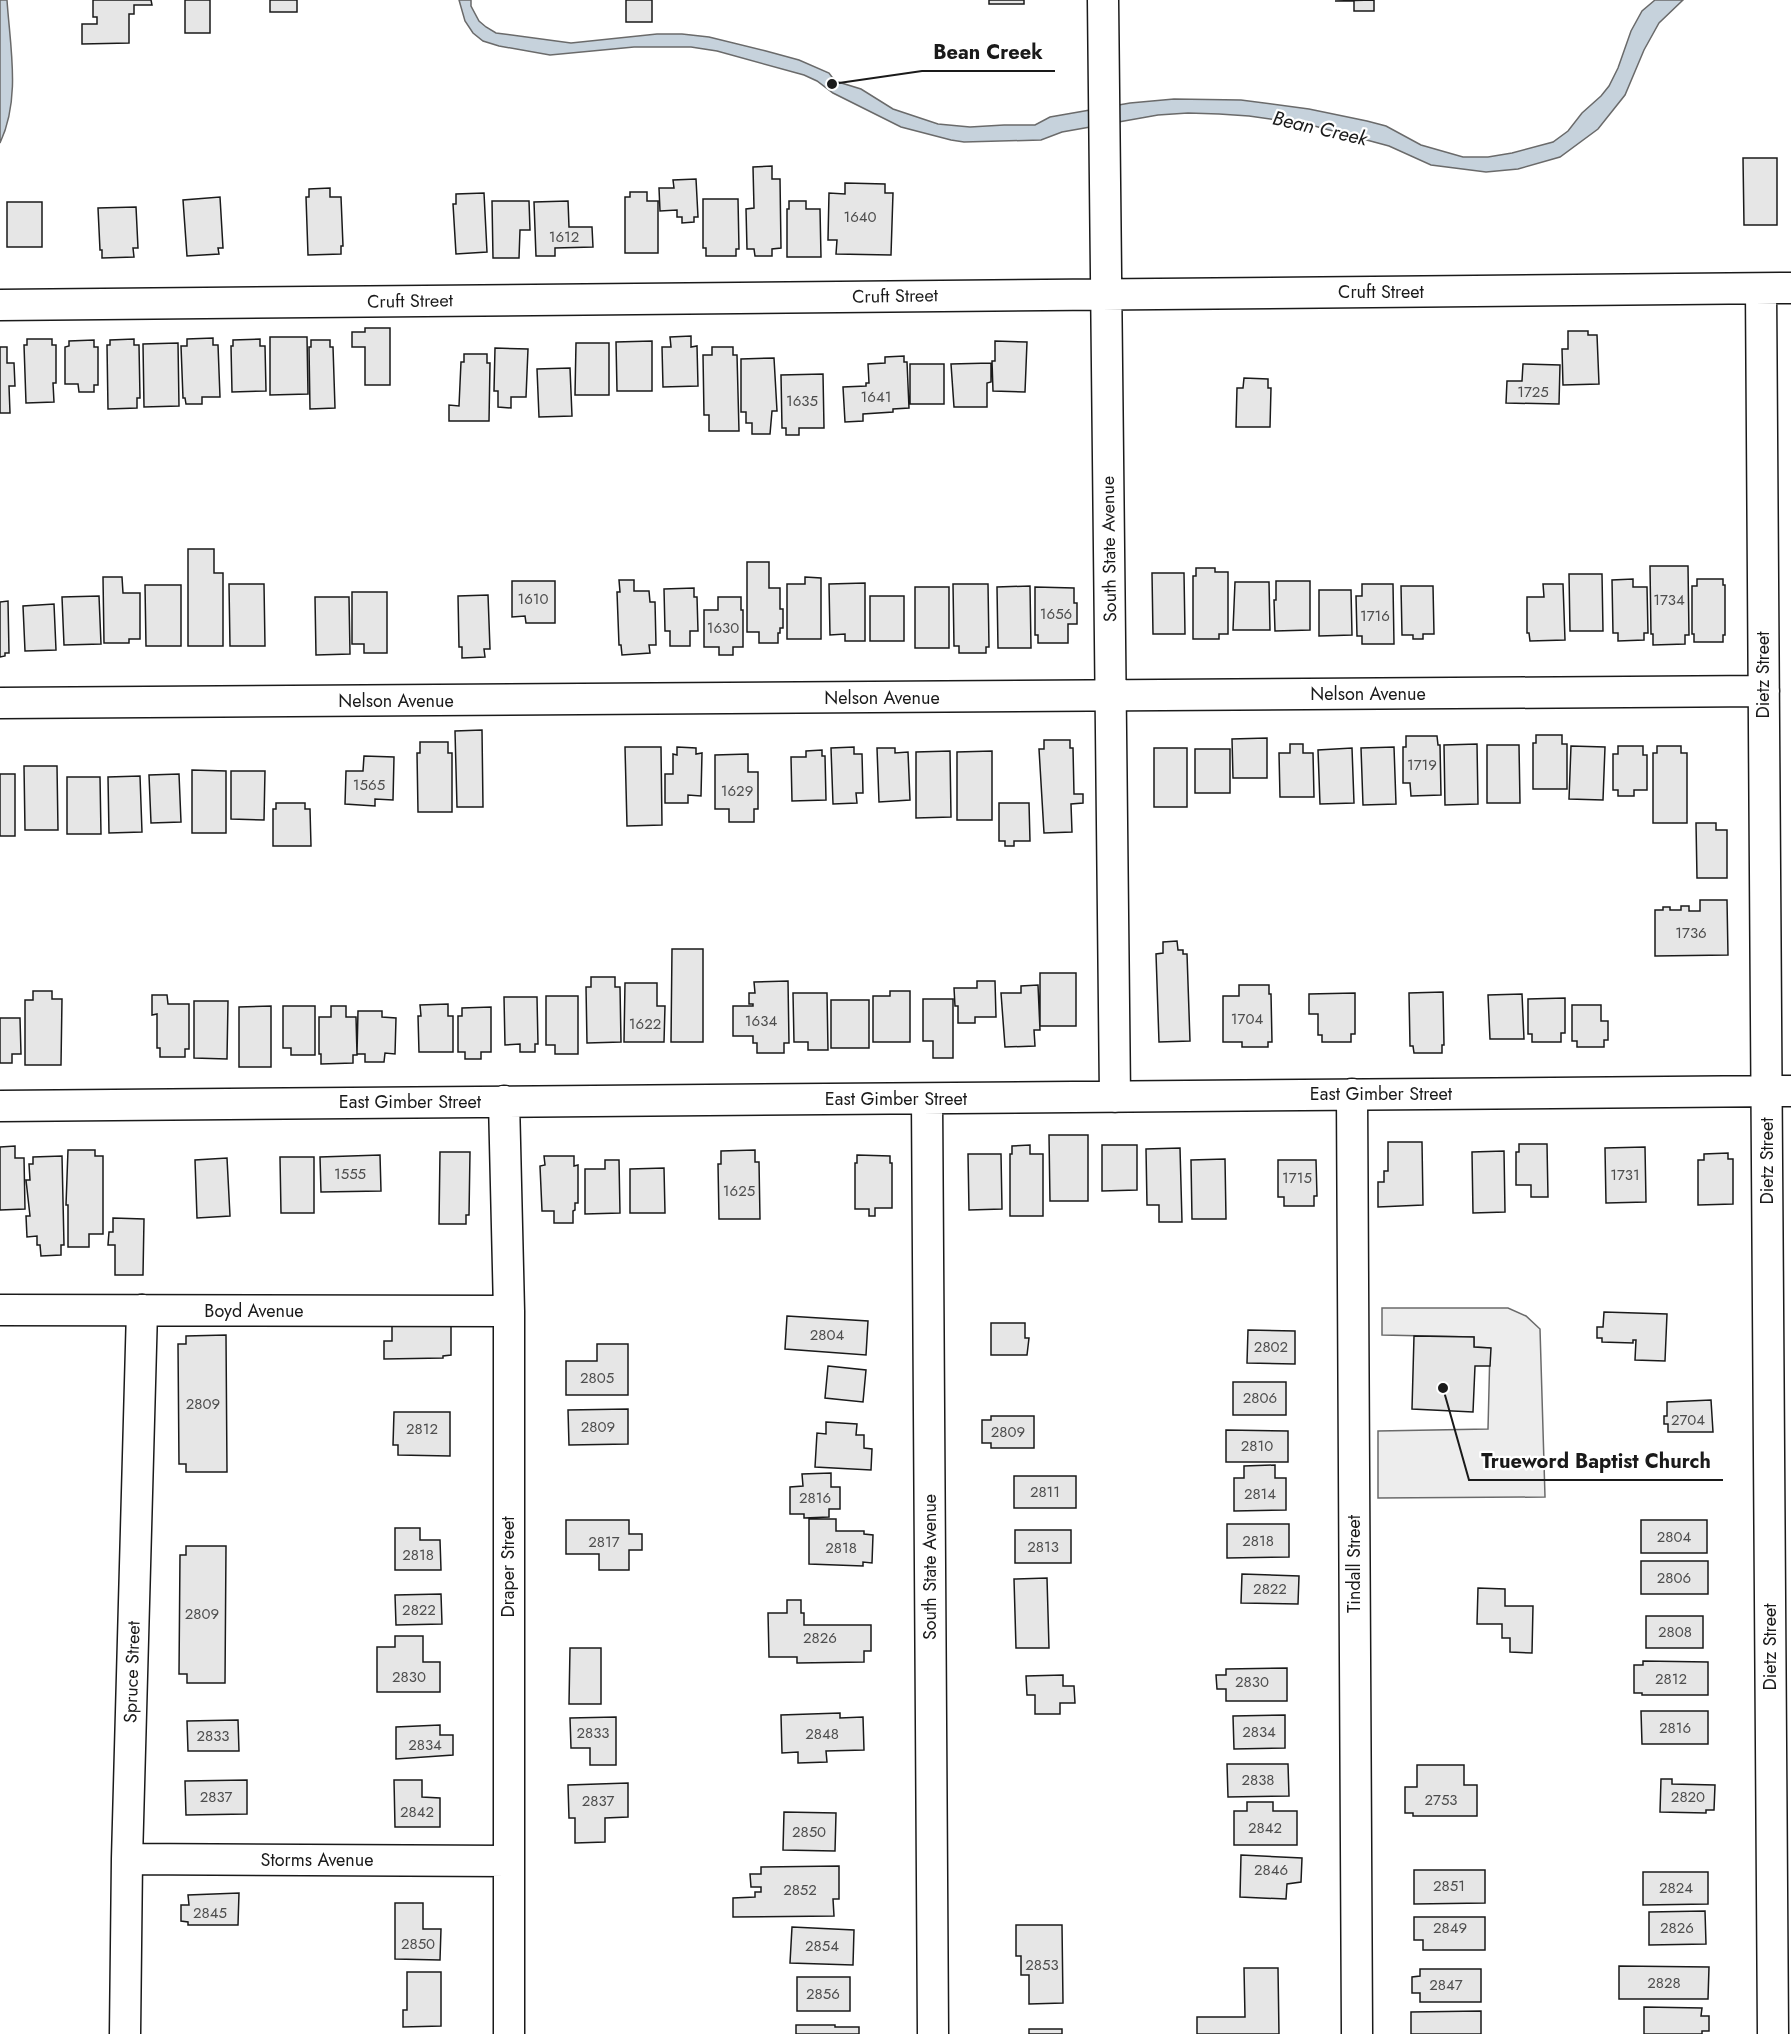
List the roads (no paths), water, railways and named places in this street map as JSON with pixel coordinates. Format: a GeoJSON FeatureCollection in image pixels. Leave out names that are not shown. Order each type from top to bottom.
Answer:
{"type":"FeatureCollection","features":[{"type":"Feature","properties":{"kind":"street","name":"South State Avenue"},"geometry":{"type":"LineString","coordinates":[[1102,0],[1115,1097]]}},
{"type":"Feature","properties":{"kind":"street","name":"Cruft Street"},"geometry":{"type":"LineString","coordinates":[[0,305],[1791,288]]}},
{"type":"Feature","properties":{"kind":"street","name":"Dietz Street"},"geometry":{"type":"LineString","coordinates":[[1761,289],[1764,691],[1779,1091],[1773,2034]]}},
{"type":"Feature","properties":{"kind":"street","name":"Nelson Avenue"},"geometry":{"type":"LineString","coordinates":[[0,703],[1764,691]]}},
{"type":"Feature","properties":{"kind":"street","name":"East Gimber Street"},"geometry":{"type":"LineString","coordinates":[[0,1106],[1779,1091]]}},
{"type":"Feature","properties":{"kind":"street","name":"Tindall Street"},"geometry":{"type":"LineString","coordinates":[[1352,1094],[1357,2034]]}},
{"type":"Feature","properties":{"kind":"street","name":"South State Avenue"},"geometry":{"type":"LineString","coordinates":[[927,1099],[933,2034]]}},
{"type":"Feature","properties":{"kind":"street","name":"Draper Street"},"geometry":{"type":"LineString","coordinates":[[504,1101],[509,1311],[508,2034]]}},
{"type":"Feature","properties":{"kind":"street","name":"Boyd Avenue"},"geometry":{"type":"LineString","coordinates":[[0,1310],[509,1311]]}},
{"type":"Feature","properties":{"kind":"street","name":"Spruce Street"},"geometry":{"type":"LineString","coordinates":[[125,2034],[127,1859],[142,1310]]}},
{"type":"Feature","properties":{"kind":"street","name":"Storms Avenue"},"geometry":{"type":"LineString","coordinates":[[127,1859],[508,1861]]}},
{"type":"Feature","properties":{"kind":"place","name":"Bean Creek"},"geometry":{"type":"Point","coordinates":[832,84]}},
{"type":"Feature","properties":{"kind":"place","name":"Trueword Baptist Church"},"geometry":{"type":"Point","coordinates":[1443,1388]}}]}
